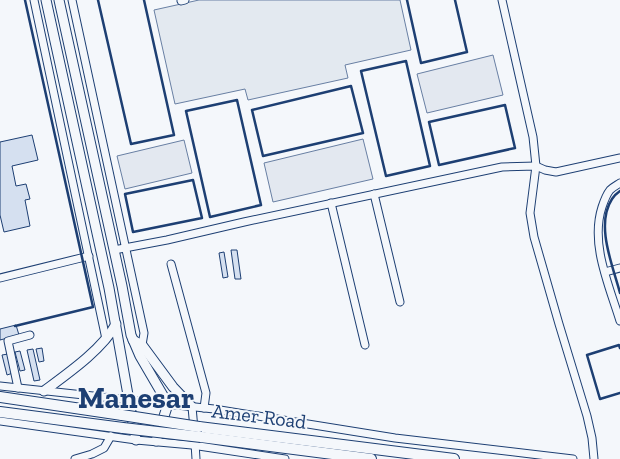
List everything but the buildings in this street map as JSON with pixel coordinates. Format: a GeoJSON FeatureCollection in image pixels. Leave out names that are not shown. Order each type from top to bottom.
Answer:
{"type":"FeatureCollection","features":[{"type":"Feature","properties":{"kind":"highway","name":"Amer Road"},"geometry":{"type":"LineString","coordinates":[[0,397],[122,416],[454,459]]}},
{"type":"Feature","properties":{"kind":"highway","name":"Amer Road"},"geometry":{"type":"LineString","coordinates":[[0,412],[123,428],[198,441],[371,459]]}},
{"type":"Feature","properties":{"kind":"main road"},"geometry":{"type":"LineString","coordinates":[[46,0],[116,324],[136,440]]}},
{"type":"Feature","properties":{"kind":"main road"},"geometry":{"type":"LineString","coordinates":[[59,0],[131,335],[140,356],[168,404],[156,441]]}},
{"type":"Feature","properties":{"kind":"main road"},"geometry":{"type":"LineString","coordinates":[[44,391],[91,353],[106,339],[116,324]]}},
{"type":"Feature","properties":{"kind":"main road"},"geometry":{"type":"LineString","coordinates":[[133,340],[142,345],[173,386],[192,407]]}},
{"type":"Feature","properties":{"kind":"street"},"geometry":{"type":"LineString","coordinates":[[34,0],[90,256],[106,339]]}},
{"type":"Feature","properties":{"kind":"street"},"geometry":{"type":"LineString","coordinates":[[72,0],[124,249],[144,333],[142,345]]}},
{"type":"Feature","properties":{"kind":"street"},"geometry":{"type":"LineString","coordinates":[[502,0],[533,137],[536,166],[530,213],[534,237],[587,416],[594,459]]}},
{"type":"Feature","properties":{"kind":"street"},"geometry":{"type":"LineString","coordinates":[[114,250],[502,167],[536,166],[556,172],[620,158]]}},
{"type":"Feature","properties":{"kind":"street"},"geometry":{"type":"LineString","coordinates":[[620,183],[611,189],[604,199],[598,228],[599,249],[620,321]]}},
{"type":"Feature","properties":{"kind":"street"},"geometry":{"type":"LineString","coordinates":[[374,194],[400,302]]}},
{"type":"Feature","properties":{"kind":"street"},"geometry":{"type":"LineString","coordinates":[[331,203],[365,345]]}},
{"type":"Feature","properties":{"kind":"street"},"geometry":{"type":"LineString","coordinates":[[0,278],[90,256]]}},
{"type":"Feature","properties":{"kind":"street"},"geometry":{"type":"LineString","coordinates":[[171,264],[206,393],[204,408]]}},
{"type":"Feature","properties":{"kind":"street"},"geometry":{"type":"LineString","coordinates":[[605,272],[620,268]]}},
{"type":"Feature","properties":{"kind":"street"},"geometry":{"type":"LineString","coordinates":[[18,388],[8,340],[30,335]]}},
{"type":"Feature","properties":{"kind":"street"},"geometry":{"type":"LineString","coordinates":[[0,386],[204,408],[395,438],[573,459]]}},
{"type":"Feature","properties":{"kind":"street"},"geometry":{"type":"LineString","coordinates":[[192,407],[198,441],[197,459]]}},
{"type":"Feature","properties":{"kind":"street"},"geometry":{"type":"LineString","coordinates":[[0,421],[136,440],[198,441],[285,459]]}},
{"type":"Feature","properties":{"kind":"street"},"geometry":{"type":"LineString","coordinates":[[74,459],[92,454],[104,448],[111,436]]}},
{"type":"Feature","properties":{"kind":"shaded area"},"geometry":{"type":"Polygon","coordinates":[[[199,0],[400,0],[411,50],[345,65],[348,78],[248,100],[245,89],[175,104],[154,10],[199,0]]]}},
{"type":"Feature","properties":{"kind":"shaded area"},"geometry":{"type":"Polygon","coordinates":[[[493,55],[503,95],[427,113],[417,74],[493,55]]]}},
{"type":"Feature","properties":{"kind":"shaded area"},"geometry":{"type":"Polygon","coordinates":[[[363,139],[373,179],[273,202],[264,163],[363,139]]]}},
{"type":"Feature","properties":{"kind":"shaded area"},"geometry":{"type":"Polygon","coordinates":[[[184,140],[192,173],[125,189],[117,156],[184,140]]]}},
{"type":"Feature","properties":{"kind":"wall"},"geometry":{"type":"LineString","coordinates":[[15,326],[93,307],[25,0]]}},
{"type":"Feature","properties":{"kind":"wall"},"geometry":{"type":"LineString","coordinates":[[98,0],[131,144],[174,135],[144,0]]}},
{"type":"Feature","properties":{"kind":"wall"},"geometry":{"type":"LineString","coordinates":[[407,0],[421,63],[467,52],[455,0]]}},
{"type":"Feature","properties":{"kind":"wall"},"geometry":{"type":"LineString","coordinates":[[406,61],[430,166],[386,176],[361,71],[406,61]]}},
{"type":"Feature","properties":{"kind":"wall"},"geometry":{"type":"LineString","coordinates":[[351,86],[363,133],[263,156],[252,110],[351,86]]}},
{"type":"Feature","properties":{"kind":"wall"},"geometry":{"type":"LineString","coordinates":[[237,100],[261,205],[210,217],[186,111],[237,100]]}},
{"type":"Feature","properties":{"kind":"wall"},"geometry":{"type":"LineString","coordinates":[[505,105],[515,148],[439,165],[429,122],[505,105]]}},
{"type":"Feature","properties":{"kind":"wall"},"geometry":{"type":"LineString","coordinates":[[193,180],[202,218],[133,232],[125,194],[193,180]]}},
{"type":"Feature","properties":{"kind":"wall"},"geometry":{"type":"LineString","coordinates":[[620,191],[612,199],[607,209],[605,221],[607,246],[620,293]]}},
{"type":"Feature","properties":{"kind":"wall"},"geometry":{"type":"LineString","coordinates":[[620,348],[619,345],[587,355],[600,399],[620,393]]}},
{"type":"Feature","properties":{"kind":"district","name":"Manesar"},"geometry":{"type":"Point","coordinates":[136,398]}}]}
